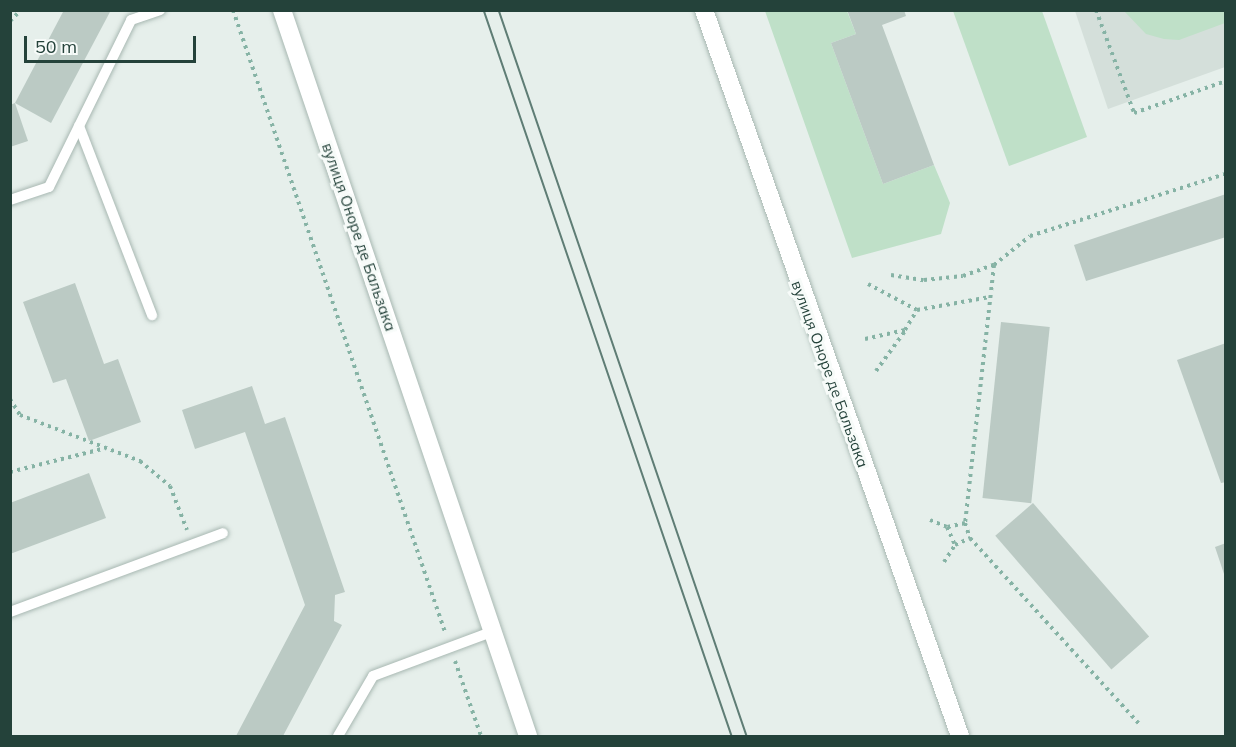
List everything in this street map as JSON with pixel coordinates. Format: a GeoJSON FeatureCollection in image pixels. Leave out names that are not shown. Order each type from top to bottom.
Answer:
{"type":"FeatureCollection","features":[{"type":"Feature","properties":{"kind":"street","name":"вулиця Оноре де Бальзака"},"geometry":{"type":"LineString","coordinates":[[282,10],[528,736]]}},
{"type":"Feature","properties":{"kind":"street","name":"вулиця Оноре де Бальзака"},"geometry":{"type":"LineString","coordinates":[[704,10],[960,736]]}},
{"type":"Feature","properties":{"kind":"lane"},"geometry":{"type":"LineString","coordinates":[[10,200],[49,187],[131,20],[160,10]]}},
{"type":"Feature","properties":{"kind":"lane"},"geometry":{"type":"LineString","coordinates":[[79,126],[152,315]]}},
{"type":"Feature","properties":{"kind":"lane"},"geometry":{"type":"LineString","coordinates":[[10,612],[224,533]]}},
{"type":"Feature","properties":{"kind":"lane"},"geometry":{"type":"LineString","coordinates":[[338,736],[373,676],[494,631]]}},
{"type":"Feature","properties":{"kind":"path"},"geometry":{"type":"LineString","coordinates":[[10,21],[21,10]]}},
{"type":"Feature","properties":{"kind":"path"},"geometry":{"type":"LineString","coordinates":[[233,10],[481,736]]}},
{"type":"Feature","properties":{"kind":"path"},"geometry":{"type":"LineString","coordinates":[[1095,10],[1134,113],[1226,81]]}},
{"type":"Feature","properties":{"kind":"path"},"geometry":{"type":"LineString","coordinates":[[891,275],[924,280],[994,265],[1030,236],[1226,174]]}},
{"type":"Feature","properties":{"kind":"path"},"geometry":{"type":"LineString","coordinates":[[994,265],[964,524],[970,538],[1139,724]]}},
{"type":"Feature","properties":{"kind":"path"},"geometry":{"type":"LineString","coordinates":[[868,284],[916,310],[990,297]]}},
{"type":"Feature","properties":{"kind":"path"},"geometry":{"type":"LineString","coordinates":[[876,371],[916,310]]}},
{"type":"Feature","properties":{"kind":"path"},"geometry":{"type":"LineString","coordinates":[[865,339],[905,330]]}},
{"type":"Feature","properties":{"kind":"path"},"geometry":{"type":"LineString","coordinates":[[10,399],[20,415],[140,461],[170,486],[193,544]]}},
{"type":"Feature","properties":{"kind":"path"},"geometry":{"type":"LineString","coordinates":[[10,472],[107,448]]}},
{"type":"Feature","properties":{"kind":"path"},"geometry":{"type":"LineString","coordinates":[[930,520],[947,527],[964,524]]}},
{"type":"Feature","properties":{"kind":"path"},"geometry":{"type":"LineString","coordinates":[[947,527],[955,545]]}},
{"type":"Feature","properties":{"kind":"path"},"geometry":{"type":"LineString","coordinates":[[944,562],[955,545],[970,538]]}},
{"type":"Feature","properties":{"kind":"shaded area"},"geometry":{"type":"Polygon","coordinates":[[[1075,11],[1225,11],[1225,67],[1108,109],[1075,11]]]}},
{"type":"Feature","properties":{"kind":"green space"},"geometry":{"type":"Polygon","coordinates":[[[765,11],[847,11],[856,34],[831,43],[883,184],[934,165],[950,203],[941,234],[852,258],[765,11]]]}},
{"type":"Feature","properties":{"kind":"green space"},"geometry":{"type":"Polygon","coordinates":[[[953,11],[1042,11],[1087,137],[1009,166],[953,11]]]}},
{"type":"Feature","properties":{"kind":"green space"},"geometry":{"type":"Polygon","coordinates":[[[1124,11],[1225,11],[1225,23],[1179,40],[1164,39],[1146,34],[1124,11]]]}},
{"type":"Feature","properties":{"kind":"building"},"geometry":{"type":"Polygon","coordinates":[[[64,10],[111,10],[51,123],[15,103],[64,10]]]}},
{"type":"Feature","properties":{"kind":"building"},"geometry":{"type":"Polygon","coordinates":[[[847,10],[904,10],[906,16],[882,25],[934,165],[883,184],[831,43],[856,34],[847,10]]]}},
{"type":"Feature","properties":{"kind":"building"},"geometry":{"type":"Polygon","coordinates":[[[15,103],[28,141],[10,147],[10,105],[15,103]]]}},
{"type":"Feature","properties":{"kind":"building"},"geometry":{"type":"Polygon","coordinates":[[[1226,194],[1226,237],[1086,281],[1074,245],[1226,194]]]}},
{"type":"Feature","properties":{"kind":"building"},"geometry":{"type":"Polygon","coordinates":[[[75,283],[104,364],[118,359],[141,422],[89,441],[66,379],[53,383],[23,302],[75,283]]]}},
{"type":"Feature","properties":{"kind":"building"},"geometry":{"type":"Polygon","coordinates":[[[1001,322],[1050,327],[1031,503],[982,498],[1001,322]]]}},
{"type":"Feature","properties":{"kind":"building"},"geometry":{"type":"Polygon","coordinates":[[[1226,343],[1226,482],[1221,483],[1177,360],[1226,343]]]}},
{"type":"Feature","properties":{"kind":"building"},"geometry":{"type":"Polygon","coordinates":[[[252,386],[265,424],[285,417],[345,592],[335,595],[334,621],[342,625],[283,736],[236,736],[305,605],[245,432],[195,449],[182,410],[252,386]]]}},
{"type":"Feature","properties":{"kind":"building"},"geometry":{"type":"Polygon","coordinates":[[[89,473],[106,518],[10,554],[10,503],[89,473]]]}},
{"type":"Feature","properties":{"kind":"building"},"geometry":{"type":"Polygon","coordinates":[[[1033,503],[1149,637],[1111,669],[995,536],[1033,503]]]}},
{"type":"Feature","properties":{"kind":"building"},"geometry":{"type":"Polygon","coordinates":[[[1226,543],[1226,577],[1225,577],[1215,547],[1226,543]]]}},
{"type":"Feature","properties":{"kind":"tram line"},"geometry":{"type":"LineString","coordinates":[[484,10],[732,736]]}},
{"type":"Feature","properties":{"kind":"tram line"},"geometry":{"type":"LineString","coordinates":[[499,10],[747,736]]}}]}
